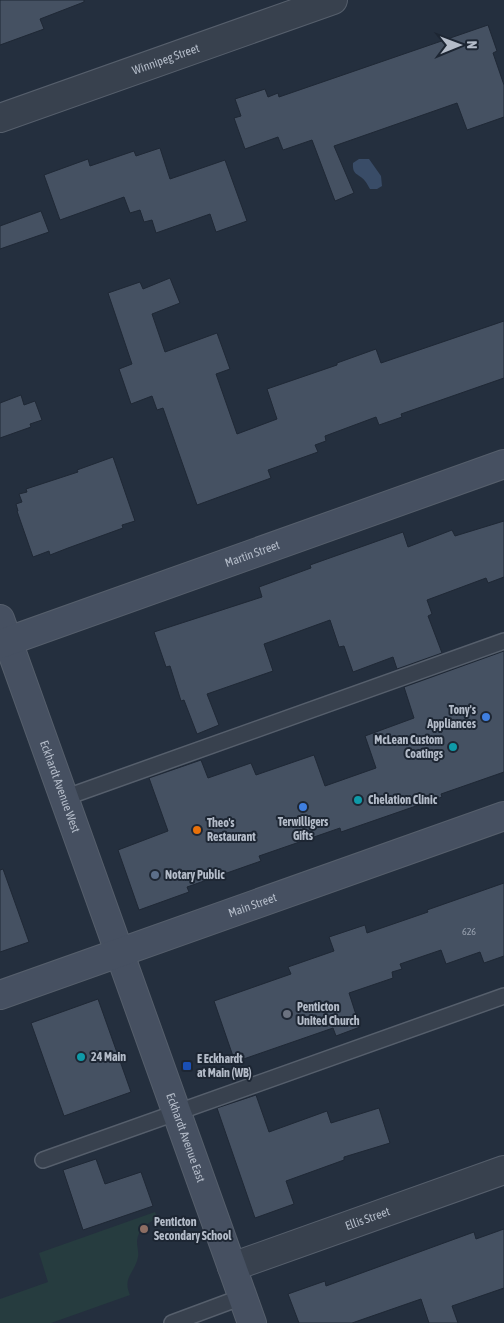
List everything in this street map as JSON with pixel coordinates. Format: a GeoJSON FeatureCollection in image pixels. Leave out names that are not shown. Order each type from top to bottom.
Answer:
{"type":"FeatureCollection","features":[{"type":"Feature","properties":{"kind":"main road","name":"Martin Street"},"geometry":{"type":"LineString","coordinates":[[2,635],[504,464]]}},
{"type":"Feature","properties":{"kind":"main road","name":"Eckhardt Avenue West"},"geometry":{"type":"LineString","coordinates":[[2,635],[64,798],[120,954]]}},
{"type":"Feature","properties":{"kind":"main road","name":"Main Street"},"geometry":{"type":"LineString","coordinates":[[0,995],[120,954],[504,816]]}},
{"type":"Feature","properties":{"kind":"main road","name":"Eckhardt Avenue East"},"geometry":{"type":"LineString","coordinates":[[120,954],[252,1323]]}},
{"type":"Feature","properties":{"kind":"street","name":"Winnipeg Street"},"geometry":{"type":"LineString","coordinates":[[0,118],[333,0]]}},
{"type":"Feature","properties":{"kind":"street","name":"Ellis Street"},"geometry":{"type":"LineString","coordinates":[[232,1267],[504,1170]]}},
{"type":"Feature","properties":{"kind":"lane"},"geometry":{"type":"LineString","coordinates":[[64,798],[504,641]]}},
{"type":"Feature","properties":{"kind":"lane"},"geometry":{"type":"LineString","coordinates":[[43,1160],[504,996]]}},
{"type":"Feature","properties":{"kind":"lane"},"geometry":{"type":"LineString","coordinates":[[172,1323],[242,1297]]}},
{"type":"Feature","properties":{"kind":"green space"},"geometry":{"type":"Polygon","coordinates":[[[155,1212],[157,1218],[139,1233],[137,1241],[138,1257],[127,1284],[130,1295],[51,1323],[0,1323],[0,1299],[48,1282],[39,1253],[155,1212]]]}},
{"type":"Feature","properties":{"kind":"water"},"geometry":{"type":"Polygon","coordinates":[[[359,159],[369,159],[381,176],[382,186],[377,189],[370,189],[363,178],[355,172],[353,163],[359,159]]]}},
{"type":"Feature","properties":{"kind":"building"},"geometry":{"type":"Polygon","coordinates":[[[0,0],[84,0],[84,2],[40,19],[44,29],[0,45],[0,0]]]}},
{"type":"Feature","properties":{"kind":"building"},"geometry":{"type":"Polygon","coordinates":[[[488,25],[497,51],[493,53],[504,85],[504,117],[467,130],[457,103],[334,146],[354,193],[335,201],[312,140],[283,150],[278,137],[245,149],[234,118],[241,116],[235,99],[265,89],[268,97],[278,93],[279,97],[488,25]]]}},
{"type":"Feature","properties":{"kind":"building"},"geometry":{"type":"Polygon","coordinates":[[[160,148],[170,179],[225,160],[247,221],[216,232],[210,214],[156,233],[152,220],[144,222],[140,210],[130,213],[124,197],[60,220],[44,175],[88,159],[90,166],[134,151],[136,156],[160,148]]]}},
{"type":"Feature","properties":{"kind":"building"},"geometry":{"type":"Polygon","coordinates":[[[41,211],[49,232],[0,249],[0,226],[41,211]]]}},
{"type":"Feature","properties":{"kind":"building"},"geometry":{"type":"Polygon","coordinates":[[[170,278],[180,303],[152,314],[165,352],[217,333],[230,369],[216,374],[237,434],[277,419],[267,389],[337,365],[337,363],[376,349],[381,363],[504,321],[504,378],[401,414],[402,417],[379,425],[376,417],[325,436],[326,441],[315,445],[318,452],[268,470],[271,478],[197,505],[163,408],[157,410],[152,396],[131,404],[119,369],[132,364],[108,293],[140,282],[143,289],[170,278]]]}},
{"type":"Feature","properties":{"kind":"building"},"geometry":{"type":"Polygon","coordinates":[[[21,395],[24,405],[35,401],[42,420],[30,424],[31,427],[0,438],[0,403],[21,395]]]}},
{"type":"Feature","properties":{"kind":"building"},"geometry":{"type":"Polygon","coordinates":[[[113,457],[135,521],[122,525],[123,528],[50,555],[49,551],[33,557],[17,511],[16,504],[22,502],[19,494],[27,492],[26,489],[78,472],[77,470],[113,457]]]}},
{"type":"Feature","properties":{"kind":"building"},"geometry":{"type":"Polygon","coordinates":[[[504,521],[504,577],[488,583],[486,578],[427,600],[432,614],[428,616],[442,653],[397,669],[393,657],[353,672],[344,646],[339,647],[330,620],[264,644],[273,671],[207,694],[219,725],[197,734],[184,700],[181,701],[170,666],[166,667],[154,632],[262,597],[259,587],[311,568],[310,565],[403,532],[408,547],[452,530],[455,536],[504,521]]]}},
{"type":"Feature","properties":{"kind":"building"},"geometry":{"type":"Polygon","coordinates":[[[504,651],[504,772],[441,794],[442,797],[341,832],[340,828],[259,856],[261,861],[187,887],[189,892],[139,910],[118,850],[168,831],[149,778],[201,760],[208,778],[251,763],[256,775],[314,755],[325,786],[376,768],[365,736],[414,718],[404,687],[504,651]]]}},
{"type":"Feature","properties":{"kind":"building"},"geometry":{"type":"Polygon","coordinates":[[[3,869],[29,942],[0,952],[0,870],[3,869]]]}},
{"type":"Feature","properties":{"kind":"building"},"geometry":{"type":"Polygon","coordinates":[[[504,883],[504,956],[484,963],[480,952],[446,964],[441,950],[400,964],[402,969],[392,972],[393,978],[349,993],[360,1027],[336,1036],[333,1028],[235,1062],[214,1001],[291,974],[288,967],[334,951],[329,937],[365,925],[367,933],[504,883]]]}},
{"type":"Feature","properties":{"kind":"building","name":"24 Main"},"geometry":{"type":"Polygon","coordinates":[[[98,999],[131,1092],[64,1116],[31,1023],[98,999]]]}},
{"type":"Feature","properties":{"kind":"building"},"geometry":{"type":"Polygon","coordinates":[[[256,1095],[269,1132],[327,1111],[331,1123],[379,1108],[390,1143],[344,1157],[344,1160],[286,1181],[294,1204],[255,1218],[217,1108],[256,1095]]]}},
{"type":"Feature","properties":{"kind":"building"},"geometry":{"type":"Polygon","coordinates":[[[96,1159],[105,1184],[141,1172],[153,1206],[83,1230],[63,1170],[96,1159]]]}},
{"type":"Feature","properties":{"kind":"building"},"geometry":{"type":"Polygon","coordinates":[[[504,1229],[504,1288],[452,1306],[458,1323],[429,1323],[421,1299],[352,1323],[299,1323],[288,1294],[325,1281],[326,1286],[474,1232],[476,1239],[504,1229]]]}},
{"type":"Feature","properties":{"kind":"place","name":"Tony's Appliances"},"geometry":{"type":"Point","coordinates":[486,717]}},
{"type":"Feature","properties":{"kind":"place","name":"McLean Custom Coatings"},"geometry":{"type":"Point","coordinates":[453,747]}},
{"type":"Feature","properties":{"kind":"place","name":"Chelation Clinic"},"geometry":{"type":"Point","coordinates":[358,800]}},
{"type":"Feature","properties":{"kind":"place","name":"Terwilligers Gifts"},"geometry":{"type":"Point","coordinates":[303,807]}},
{"type":"Feature","properties":{"kind":"place","name":"Theo's Restaurant"},"geometry":{"type":"Point","coordinates":[197,830]}},
{"type":"Feature","properties":{"kind":"place","name":"Notary Public"},"geometry":{"type":"Point","coordinates":[155,875]}},
{"type":"Feature","properties":{"kind":"place","name":"Penticton United Church"},"geometry":{"type":"Point","coordinates":[287,1014]}},
{"type":"Feature","properties":{"kind":"place","name":"24 Main"},"geometry":{"type":"Point","coordinates":[81,1057]}},
{"type":"Feature","properties":{"kind":"place","name":"E Eckhardt at Main (WB)"},"geometry":{"type":"Point","coordinates":[187,1066]}},
{"type":"Feature","properties":{"kind":"place","name":"Penticton Secondary School"},"geometry":{"type":"Point","coordinates":[144,1229]}}]}
